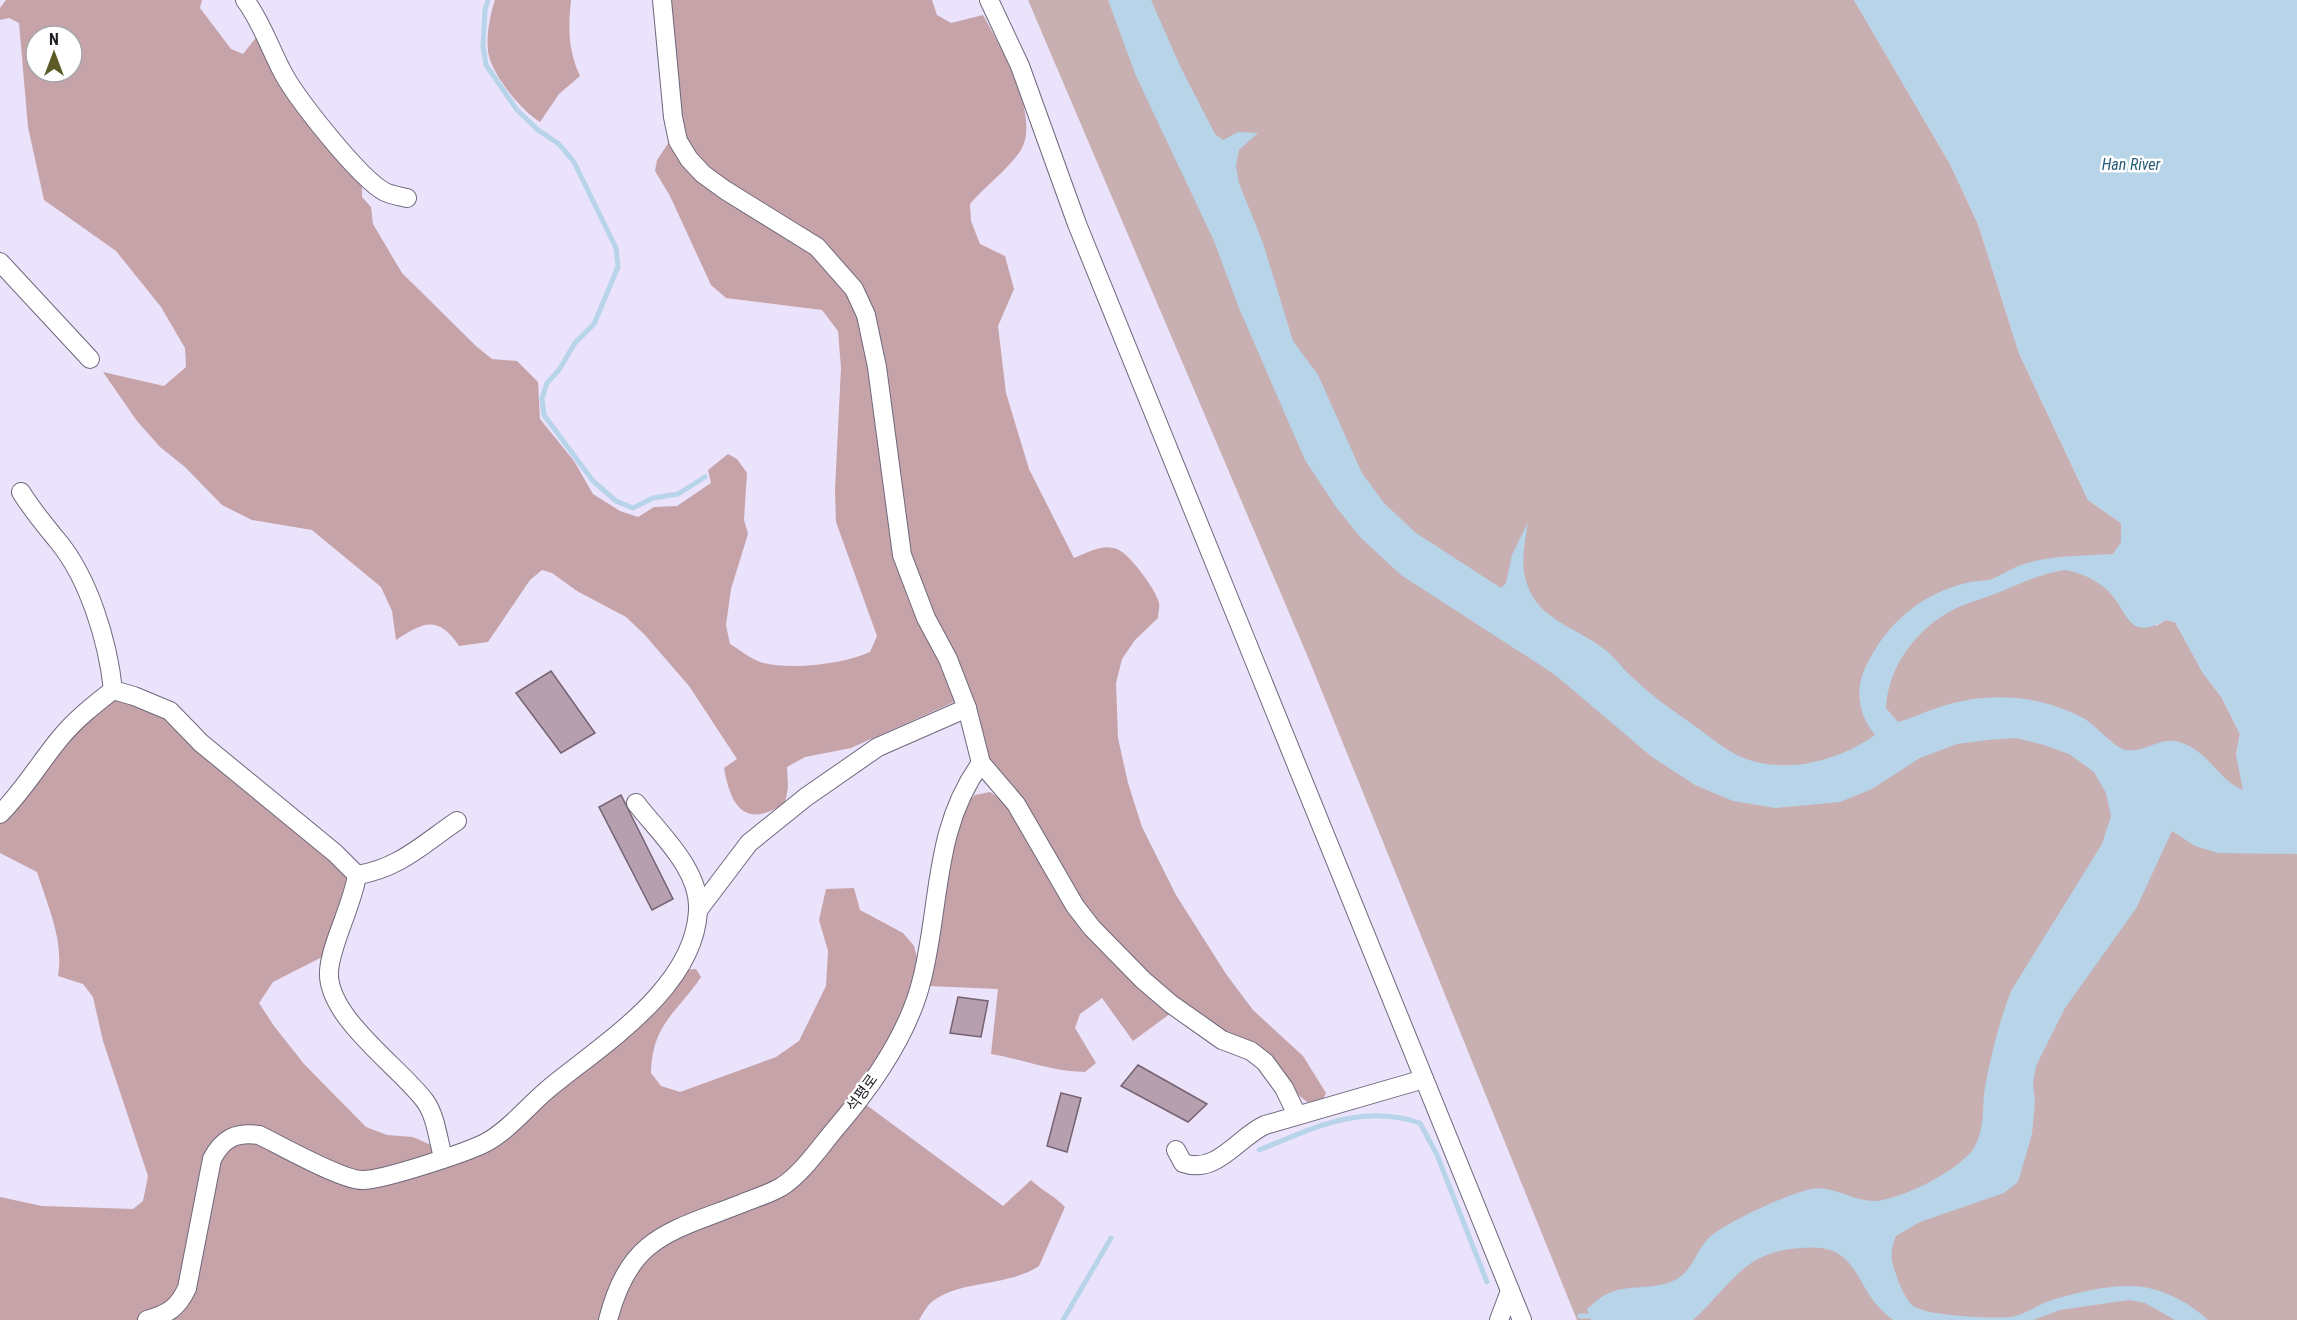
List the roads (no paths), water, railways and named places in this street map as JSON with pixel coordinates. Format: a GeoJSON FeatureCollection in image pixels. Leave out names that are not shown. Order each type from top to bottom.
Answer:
{"type":"FeatureCollection","features":[{"type":"Feature","properties":{"kind":"street"},"geometry":{"type":"LineString","coordinates":[[245,0],[263,29],[281,70],[324,130],[369,180],[384,191],[407,198]]}},
{"type":"Feature","properties":{"kind":"street"},"geometry":{"type":"LineString","coordinates":[[663,0],[673,117],[678,141],[689,159],[703,174],[725,190],[817,247],[854,289],[866,315],[877,367],[902,555],[967,708],[981,763],[1016,804],[1075,906],[1092,928],[1143,980],[1179,1010],[1222,1040],[1251,1051],[1265,1062],[1284,1088],[1297,1115]]}},
{"type":"Feature","properties":{"kind":"street"},"geometry":{"type":"LineString","coordinates":[[989,0],[1020,66],[1077,224],[1522,1320]]}},
{"type":"Feature","properties":{"kind":"street"},"geometry":{"type":"LineString","coordinates":[[0,262],[90,359]]}},
{"type":"Feature","properties":{"kind":"street"},"geometry":{"type":"LineString","coordinates":[[21,492],[37,518],[57,540],[92,604],[105,644],[113,690]]}},
{"type":"Feature","properties":{"kind":"street"},"geometry":{"type":"LineString","coordinates":[[0,814],[16,798],[61,737],[83,713],[113,690]]}},
{"type":"Feature","properties":{"kind":"street"},"geometry":{"type":"LineString","coordinates":[[113,690],[170,711],[201,743],[357,875],[380,872],[397,864],[456,821]]}},
{"type":"Feature","properties":{"kind":"street"},"geometry":{"type":"LineString","coordinates":[[147,1320],[161,1316],[180,1304],[187,1287],[212,1159],[218,1147],[230,1137],[244,1133],[259,1135],[361,1181],[485,1143],[627,1026],[676,972],[691,946],[699,909],[748,843],[806,797],[878,747],[967,708]]}},
{"type":"Feature","properties":{"kind":"street","name":"석평로"},"geometry":{"type":"LineString","coordinates":[[608,1320],[612,1303],[632,1261],[650,1243],[671,1230],[781,1187],[838,1126],[879,1069],[916,1002],[923,978],[946,837],[954,809],[981,763]]}},
{"type":"Feature","properties":{"kind":"street"},"geometry":{"type":"LineString","coordinates":[[636,803],[685,867],[694,886],[699,909]]}},
{"type":"Feature","properties":{"kind":"street"},"geometry":{"type":"LineString","coordinates":[[357,875],[354,894],[332,957],[329,972],[330,987],[339,1006],[427,1104],[443,1157]]}},
{"type":"Feature","properties":{"kind":"street"},"geometry":{"type":"LineString","coordinates":[[1176,1150],[1183,1163],[1195,1167],[1210,1163],[1232,1149],[1253,1130],[1424,1079]]}},
{"type":"Feature","properties":{"kind":"street"},"geometry":{"type":"LineString","coordinates":[[1499,1320],[1510,1291]]}},
{"type":"Feature","properties":{"kind":"water","name":"Han River"},"geometry":{"type":"Polygon","coordinates":[[[1108,0],[1151,0],[1181,68],[1215,134],[1223,140],[1238,132],[1258,133],[1239,150],[1236,166],[1239,183],[1263,243],[1293,341],[1318,375],[1362,473],[1384,503],[1416,533],[1501,588],[1506,583],[1512,555],[1528,522],[1524,551],[1525,579],[1539,606],[1557,620],[1600,646],[1653,695],[1733,753],[1768,764],[1806,764],[1843,753],[1875,735],[1865,719],[1860,701],[1859,692],[1863,673],[1885,635],[1920,602],[1950,588],[1969,582],[1989,580],[2029,562],[2113,554],[2121,542],[2121,523],[2088,500],[2019,353],[1978,224],[1950,164],[1854,0],[2297,0],[2297,854],[2218,853],[2195,846],[2172,831],[2137,907],[2065,1008],[2036,1066],[2033,1083],[2035,1102],[2032,1134],[2018,1182],[2004,1193],[1920,1222],[1896,1236],[1892,1255],[1899,1283],[1913,1306],[1947,1315],[2016,1316],[2049,1301],[2072,1294],[2109,1287],[2133,1286],[2153,1289],[2170,1295],[2208,1320],[2175,1320],[2145,1303],[2129,1300],[2060,1310],[2033,1320],[1893,1320],[1876,1304],[1853,1268],[1841,1255],[1813,1247],[1781,1251],[1751,1263],[1693,1320],[1591,1320],[1587,1309],[1602,1296],[1622,1289],[1658,1285],[1675,1280],[1686,1271],[1709,1238],[1729,1224],[1773,1202],[1819,1188],[1858,1199],[1884,1200],[1914,1190],[1944,1174],[1968,1155],[1975,1146],[1980,1132],[1990,1063],[2011,991],[2102,844],[2111,816],[2106,793],[2094,772],[2069,754],[2016,738],[1957,744],[1920,758],[1872,789],[1840,802],[1776,808],[1733,801],[1695,785],[1652,757],[1554,674],[1401,575],[1361,538],[1336,507],[1305,460],[1239,308],[1214,241],[1136,76],[1108,0]],[[2071,571],[2048,573],[1961,606],[1936,620],[1905,652],[1892,679],[1886,708],[1898,722],[1937,708],[1973,699],[2011,698],[2048,704],[2083,718],[2116,745],[2126,750],[2142,749],[2170,741],[2187,745],[2203,756],[2228,781],[2243,790],[2236,755],[2240,734],[2222,698],[2203,673],[2175,622],[2166,620],[2143,628],[2136,626],[2107,590],[2088,577],[2071,571]]]}},
{"type":"Feature","properties":{"kind":"waterway"},"geometry":{"type":"LineString","coordinates":[[488,0],[485,10],[483,46],[486,65],[517,110],[538,130],[559,144],[574,162],[616,248],[618,267],[594,324],[575,343],[559,370],[547,383],[542,398],[544,415],[593,481],[616,501],[633,508],[653,498],[678,494],[705,477]]}},
{"type":"Feature","properties":{"kind":"waterway"},"geometry":{"type":"LineString","coordinates":[[1259,1150],[1318,1127],[1357,1117],[1377,1116],[1420,1123],[1437,1155],[1487,1282]]}},
{"type":"Feature","properties":{"kind":"waterway"},"geometry":{"type":"LineString","coordinates":[[1063,1320],[1111,1238]]}},
{"type":"Feature","properties":{"kind":"waterway"},"geometry":{"type":"LineString","coordinates":[[1580,1316],[1596,1316]]}}]}
